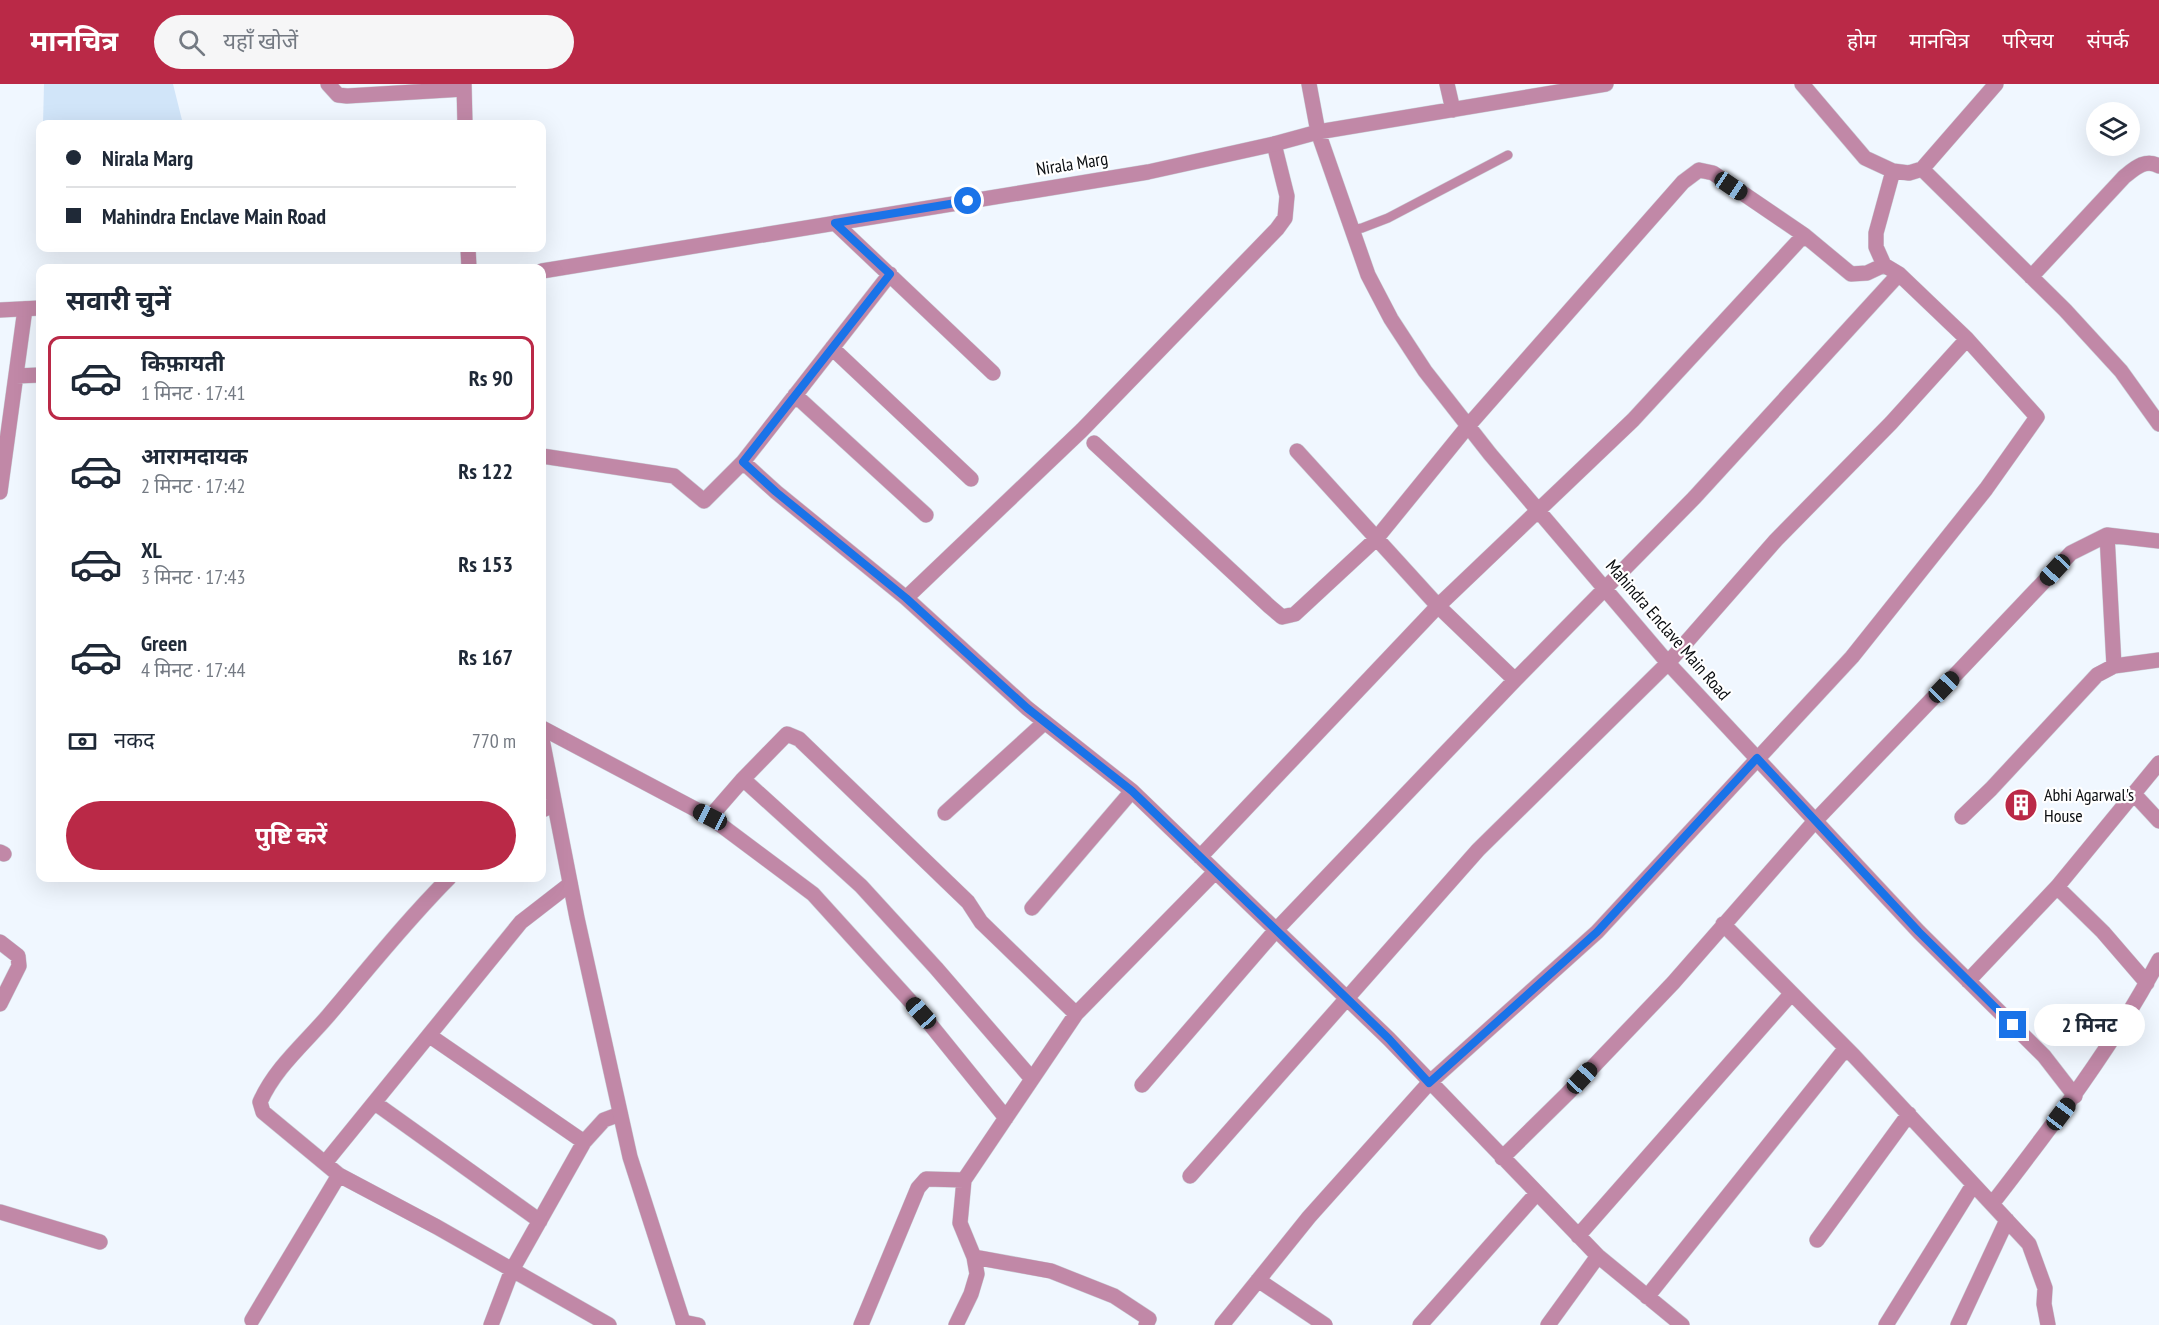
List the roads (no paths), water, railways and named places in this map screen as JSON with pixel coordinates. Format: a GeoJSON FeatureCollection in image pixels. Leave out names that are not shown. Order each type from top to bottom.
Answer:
{"type":"FeatureCollection","features":[{"type":"Feature","properties":{"kind":"street"},"geometry":{"type":"LineString","coordinates":[[328,84],[338,94],[346,96],[464,86],[465,120]]}},
{"type":"Feature","properties":{"kind":"street","name":"Mahindra Enclave Main Road"},"geometry":{"type":"LineString","coordinates":[[1309,84],[1318,132],[1368,275],[1391,319],[1425,371],[1468,426],[1668,663],[1919,932],[2044,1056],[2075,1096]]}},
{"type":"Feature","properties":{"kind":"street"},"geometry":{"type":"LineString","coordinates":[[1447,84],[1453,110]]}},
{"type":"Feature","properties":{"kind":"street","name":"Nirala Marg"},"geometry":{"type":"LineString","coordinates":[[546,270],[1148,171],[1275,144],[1318,132],[1606,84]]}},
{"type":"Feature","properties":{"kind":"street"},"geometry":{"type":"LineString","coordinates":[[1802,84],[1865,158],[1893,171],[1909,173],[1923,169],[1996,84]]}},
{"type":"Feature","properties":{"kind":"street"},"geometry":{"type":"LineString","coordinates":[[906,598],[1082,430],[1277,230],[1285,218],[1287,196],[1275,144]]}},
{"type":"Feature","properties":{"kind":"street"},"geometry":{"type":"LineString","coordinates":[[2031,277],[2124,177],[2139,165],[2159,166]]}},
{"type":"Feature","properties":{"kind":"street"},"geometry":{"type":"LineString","coordinates":[[1923,169],[2121,371],[2159,424]]}},
{"type":"Feature","properties":{"kind":"street"},"geometry":{"type":"LineString","coordinates":[[1094,443],[1282,617],[1295,614],[1376,539],[1468,426],[1683,182],[1699,170],[1713,173],[1803,235],[1851,274],[1867,273],[1884,265]]}},
{"type":"Feature","properties":{"kind":"street"},"geometry":{"type":"LineString","coordinates":[[1222,1325],[1309,1218],[1429,1083],[1597,932],[1852,657],[1986,489],[2037,417],[1967,339],[1899,274],[1884,265],[1876,247],[1876,233],[1893,171]]}},
{"type":"Feature","properties":{"kind":"street"},"geometry":{"type":"LineString","coordinates":[[835,223],[993,373]]}},
{"type":"Feature","properties":{"kind":"street"},"geometry":{"type":"LineString","coordinates":[[1200,857],[1438,606],[1633,420],[1803,235]]}},
{"type":"Feature","properties":{"kind":"street"},"geometry":{"type":"LineString","coordinates":[[546,457],[674,476],[704,501],[743,462],[890,274]]}},
{"type":"Feature","properties":{"kind":"street"},"geometry":{"type":"LineString","coordinates":[[1142,1084],[1276,930],[1515,680],[1694,498],[1899,274]]}},
{"type":"Feature","properties":{"kind":"street"},"geometry":{"type":"LineString","coordinates":[[0,310],[33,309],[16,376],[0,492]]}},
{"type":"Feature","properties":{"kind":"street"},"geometry":{"type":"LineString","coordinates":[[1190,1176],[1478,850],[1668,663],[1776,540],[1891,423],[1967,339]]}},
{"type":"Feature","properties":{"kind":"street"},"geometry":{"type":"LineString","coordinates":[[832,348],[971,479]]}},
{"type":"Feature","properties":{"kind":"street"},"geometry":{"type":"LineString","coordinates":[[16,376],[36,375]]}},
{"type":"Feature","properties":{"kind":"street"},"geometry":{"type":"LineString","coordinates":[[795,395],[926,515]]}},
{"type":"Feature","properties":{"kind":"street"},"geometry":{"type":"LineString","coordinates":[[1297,451],[1438,606],[1515,680]]}},
{"type":"Feature","properties":{"kind":"street"},"geometry":{"type":"LineString","coordinates":[[743,462],[776,492],[906,598],[1044,722],[1132,791],[1389,1039],[1598,1256],[1682,1325]]}},
{"type":"Feature","properties":{"kind":"street"},"geometry":{"type":"LineString","coordinates":[[2107,536],[2114,666]]}},
{"type":"Feature","properties":{"kind":"street"},"geometry":{"type":"LineString","coordinates":[[1502,1158],[1673,983],[1815,820],[2071,553],[2107,536],[2159,542]]}},
{"type":"Feature","properties":{"kind":"street"},"geometry":{"type":"LineString","coordinates":[[1962,817],[2097,675],[2114,666],[2159,660]]}},
{"type":"Feature","properties":{"kind":"street"},"geometry":{"type":"LineString","coordinates":[[945,813],[1044,722]]}},
{"type":"Feature","properties":{"kind":"street"},"geometry":{"type":"LineString","coordinates":[[546,730],[710,817],[813,894],[921,1013],[1006,1118]]}},
{"type":"Feature","properties":{"kind":"street"},"geometry":{"type":"LineString","coordinates":[[710,817],[787,734],[799,739],[968,902],[981,922],[1076,1014]]}},
{"type":"Feature","properties":{"kind":"street"},"geometry":{"type":"LineString","coordinates":[[1968,981],[2057,887],[2159,763]]}},
{"type":"Feature","properties":{"kind":"street"},"geometry":{"type":"LineString","coordinates":[[743,779],[861,886],[1032,1079]]}},
{"type":"Feature","properties":{"kind":"street"},"geometry":{"type":"LineString","coordinates":[[546,784],[548,807],[570,884],[630,1157],[688,1324]]}},
{"type":"Feature","properties":{"kind":"street"},"geometry":{"type":"LineString","coordinates":[[1032,908],[1132,791]]}},
{"type":"Feature","properties":{"kind":"street"},"geometry":{"type":"LineString","coordinates":[[2134,794],[2159,820]]}},
{"type":"Feature","properties":{"kind":"street"},"geometry":{"type":"LineString","coordinates":[[956,1325],[971,1294],[977,1274],[974,1257],[960,1223],[964,1180],[1076,1014],[1215,872]]}},
{"type":"Feature","properties":{"kind":"street"},"geometry":{"type":"LineString","coordinates":[[445,882],[416,910],[327,1018],[269,1082],[260,1102],[263,1112],[339,1175],[437,1227],[609,1325]]}},
{"type":"Feature","properties":{"kind":"street"},"geometry":{"type":"LineString","coordinates":[[325,1163],[521,922],[570,884]]}},
{"type":"Feature","properties":{"kind":"street"},"geometry":{"type":"LineString","coordinates":[[2057,887],[2103,932],[2147,983]]}},
{"type":"Feature","properties":{"kind":"street"},"geometry":{"type":"LineString","coordinates":[[1723,924],[1846,1048],[2029,1244],[2045,1288],[2044,1304],[2048,1325]]}},
{"type":"Feature","properties":{"kind":"street"},"geometry":{"type":"LineString","coordinates":[[0,942],[18,956],[19,966],[0,1004]]}},
{"type":"Feature","properties":{"kind":"street"},"geometry":{"type":"LineString","coordinates":[[1992,1204],[2075,1096],[2147,983],[2159,960]]}},
{"type":"Feature","properties":{"kind":"street"},"geometry":{"type":"LineString","coordinates":[[1578,1236],[1791,994]]}},
{"type":"Feature","properties":{"kind":"street"},"geometry":{"type":"LineString","coordinates":[[430,1036],[584,1142]]}},
{"type":"Feature","properties":{"kind":"street"},"geometry":{"type":"LineString","coordinates":[[1647,1297],[1846,1048]]}},
{"type":"Feature","properties":{"kind":"street"},"geometry":{"type":"LineString","coordinates":[[375,1103],[540,1221]]}},
{"type":"Feature","properties":{"kind":"street"},"geometry":{"type":"LineString","coordinates":[[491,1325],[512,1270],[584,1142],[604,1120],[621,1114]]}},
{"type":"Feature","properties":{"kind":"street"},"geometry":{"type":"LineString","coordinates":[[1817,1240],[1908,1114]]}},
{"type":"Feature","properties":{"kind":"street"},"geometry":{"type":"LineString","coordinates":[[252,1320],[339,1175]]}},
{"type":"Feature","properties":{"kind":"street"},"geometry":{"type":"LineString","coordinates":[[861,1325],[918,1188],[926,1179],[964,1180]]}},
{"type":"Feature","properties":{"kind":"street"},"geometry":{"type":"LineString","coordinates":[[1886,1325],[1973,1185]]}},
{"type":"Feature","properties":{"kind":"street"},"geometry":{"type":"LineString","coordinates":[[1420,1325],[1537,1193]]}},
{"type":"Feature","properties":{"kind":"street"},"geometry":{"type":"LineString","coordinates":[[0,1212],[100,1242]]}},
{"type":"Feature","properties":{"kind":"street"},"geometry":{"type":"LineString","coordinates":[[1958,1325],[2007,1220]]}},
{"type":"Feature","properties":{"kind":"street"},"geometry":{"type":"LineString","coordinates":[[1548,1325],[1598,1256]]}},
{"type":"Feature","properties":{"kind":"street"},"geometry":{"type":"LineString","coordinates":[[974,1257],[1051,1271],[1114,1296],[1149,1319],[1146,1325]]}},
{"type":"Feature","properties":{"kind":"street"},"geometry":{"type":"LineString","coordinates":[[1258,1280],[1325,1325]]}},
{"type":"Feature","properties":{"kind":"lane"},"geometry":{"type":"LineString","coordinates":[[1352,230],[1388,218],[1508,155]]}},
{"type":"Feature","properties":{"kind":"place","name":"Abhi Agarwal's House"},"geometry":{"type":"Point","coordinates":[2021,805]}}]}
